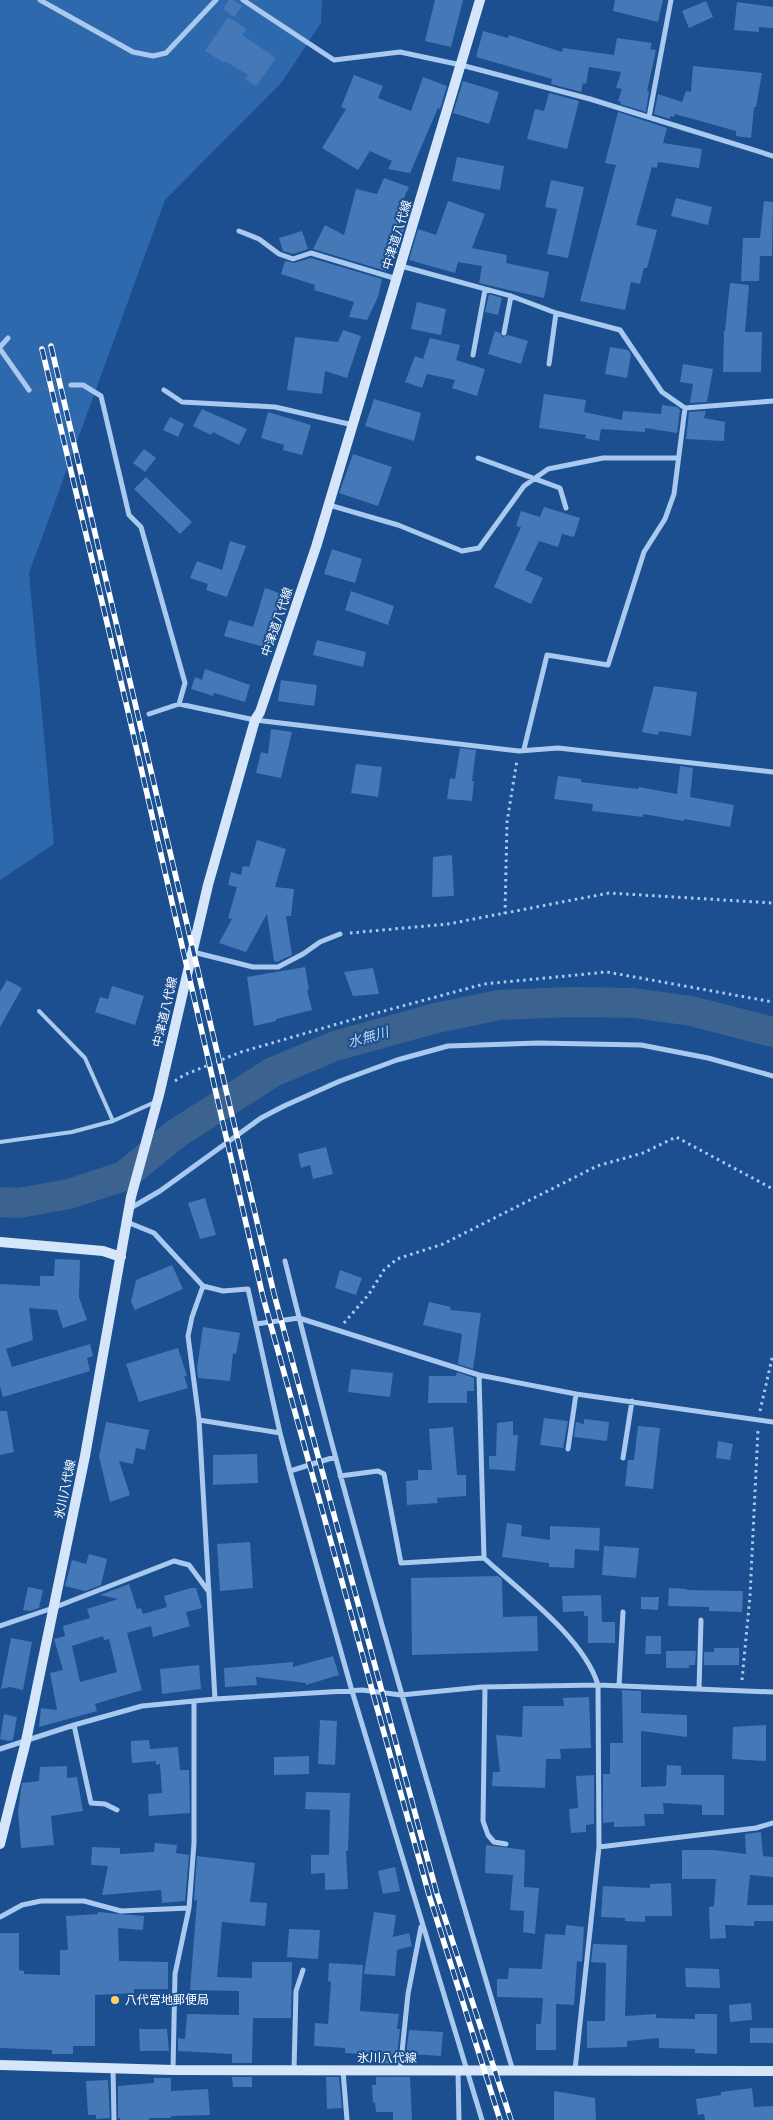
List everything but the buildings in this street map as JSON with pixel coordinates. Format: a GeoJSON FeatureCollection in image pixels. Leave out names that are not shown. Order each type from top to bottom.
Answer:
{"type":"FeatureCollection","features":[{"type":"Feature","properties":{"kind":"main road","name":"中津道八代線"},"geometry":{"type":"LineString","coordinates":[[121,1257],[131,1197],[158,1098],[208,885],[255,720],[300,593],[354,425],[480,0]]}},
{"type":"Feature","properties":{"kind":"main road"},"geometry":{"type":"LineString","coordinates":[[0,1242],[103,1251],[121,1257]]}},
{"type":"Feature","properties":{"kind":"main road","name":"氷川八代線"},"geometry":{"type":"LineString","coordinates":[[0,1844],[26,1741],[85,1456],[121,1257]]}},
{"type":"Feature","properties":{"kind":"main road","name":"氷川八代線"},"geometry":{"type":"LineString","coordinates":[[0,2065],[173,2070],[773,2071]]}},
{"type":"Feature","properties":{"kind":"street"},"geometry":{"type":"LineString","coordinates":[[40,0],[133,52],[153,56],[166,53],[216,0]]}},
{"type":"Feature","properties":{"kind":"street"},"geometry":{"type":"LineString","coordinates":[[242,0],[334,60],[400,52],[461,65],[649,117],[773,156]]}},
{"type":"Feature","properties":{"kind":"street"},"geometry":{"type":"LineString","coordinates":[[649,117],[671,0]]}},
{"type":"Feature","properties":{"kind":"street"},"geometry":{"type":"LineString","coordinates":[[239,231],[259,239],[279,254],[293,259],[311,253],[397,279]]}},
{"type":"Feature","properties":{"kind":"street"},"geometry":{"type":"LineString","coordinates":[[401,266],[510,296],[556,313],[620,330],[662,392],[685,408],[773,401]]}},
{"type":"Feature","properties":{"kind":"street"},"geometry":{"type":"LineString","coordinates":[[473,355],[485,290]]}},
{"type":"Feature","properties":{"kind":"street"},"geometry":{"type":"LineString","coordinates":[[504,333],[510,296]]}},
{"type":"Feature","properties":{"kind":"street"},"geometry":{"type":"LineString","coordinates":[[549,364],[556,313]]}},
{"type":"Feature","properties":{"kind":"street"},"geometry":{"type":"LineString","coordinates":[[8,338],[0,348],[29,390]]}},
{"type":"Feature","properties":{"kind":"street"},"geometry":{"type":"LineString","coordinates":[[71,386],[83,384],[101,396],[129,515],[141,528],[185,684],[179,704]]}},
{"type":"Feature","properties":{"kind":"street"},"geometry":{"type":"LineString","coordinates":[[164,390],[182,402],[275,407],[354,425]]}},
{"type":"Feature","properties":{"kind":"street"},"geometry":{"type":"LineString","coordinates":[[522,750],[547,655],[608,665],[644,552],[665,519],[674,494],[685,408]]}},
{"type":"Feature","properties":{"kind":"street"},"geometry":{"type":"LineString","coordinates":[[478,458],[560,488],[566,508]]}},
{"type":"Feature","properties":{"kind":"street"},"geometry":{"type":"LineString","coordinates":[[329,505],[398,525],[462,551],[479,548],[524,486],[548,469],[603,458],[678,458]]}},
{"type":"Feature","properties":{"kind":"street"},"geometry":{"type":"LineString","coordinates":[[149,714],[179,704],[255,720],[522,750],[558,748],[773,772]]}},
{"type":"Feature","properties":{"kind":"street"},"geometry":{"type":"LineString","coordinates":[[192,952],[253,968],[278,966],[303,954],[320,942],[340,934]]}},
{"type":"Feature","properties":{"kind":"street"},"geometry":{"type":"LineString","coordinates":[[130,1209],[160,1191],[261,1118],[276,1110],[340,1081],[397,1060],[448,1046],[539,1043],[641,1045],[708,1058],[773,1076]]}},
{"type":"Feature","properties":{"kind":"street"},"geometry":{"type":"LineString","coordinates":[[127,1222],[154,1233],[203,1286],[222,1291],[248,1289],[290,1471],[352,1691],[422,1924],[462,2071],[482,2120]]}},
{"type":"Feature","properties":{"kind":"street"},"geometry":{"type":"LineString","coordinates":[[285,1262],[340,1476],[401,1695],[513,2071]]}},
{"type":"Feature","properties":{"kind":"street"},"geometry":{"type":"LineString","coordinates":[[203,1286],[192,1317],[188,1336],[199,1420],[215,1699]]}},
{"type":"Feature","properties":{"kind":"street"},"geometry":{"type":"LineString","coordinates":[[256,1324],[299,1318],[479,1375],[576,1394],[773,1422]]}},
{"type":"Feature","properties":{"kind":"street"},"geometry":{"type":"LineString","coordinates":[[479,1375],[484,1558]]}},
{"type":"Feature","properties":{"kind":"street"},"geometry":{"type":"LineString","coordinates":[[568,1449],[576,1394]]}},
{"type":"Feature","properties":{"kind":"street"},"geometry":{"type":"LineString","coordinates":[[623,1458],[632,1401]]}},
{"type":"Feature","properties":{"kind":"street"},"geometry":{"type":"LineString","coordinates":[[199,1420],[280,1433]]}},
{"type":"Feature","properties":{"kind":"street"},"geometry":{"type":"LineString","coordinates":[[290,1471],[335,1457]]}},
{"type":"Feature","properties":{"kind":"street"},"geometry":{"type":"LineString","coordinates":[[340,1476],[378,1471],[384,1474],[401,1563],[484,1558],[565,1632],[594,1673],[598,1686],[599,1847],[575,2070]]}},
{"type":"Feature","properties":{"kind":"street"},"geometry":{"type":"LineString","coordinates":[[0,1626],[53,1608],[174,1561],[189,1565],[210,1592]]}},
{"type":"Feature","properties":{"kind":"street"},"geometry":{"type":"LineString","coordinates":[[619,1686],[622,1612]]}},
{"type":"Feature","properties":{"kind":"street"},"geometry":{"type":"LineString","coordinates":[[698,1689],[701,1620]]}},
{"type":"Feature","properties":{"kind":"street"},"geometry":{"type":"LineString","coordinates":[[0,1749],[74,1724],[142,1706],[215,1699],[352,1691],[401,1695],[485,1687],[619,1686],[773,1692]]}},
{"type":"Feature","properties":{"kind":"street"},"geometry":{"type":"LineString","coordinates":[[485,1687],[482,1821],[488,1835],[494,1842],[506,1844]]}},
{"type":"Feature","properties":{"kind":"street"},"geometry":{"type":"LineString","coordinates":[[173,2070],[175,1974],[189,1908],[194,1843],[194,1701]]}},
{"type":"Feature","properties":{"kind":"street"},"geometry":{"type":"LineString","coordinates":[[74,1724],[91,1803],[105,1804],[117,1810]]}},
{"type":"Feature","properties":{"kind":"street"},"geometry":{"type":"LineString","coordinates":[[599,1847],[756,1828],[773,1823]]}},
{"type":"Feature","properties":{"kind":"street"},"geometry":{"type":"LineString","coordinates":[[0,1917],[22,1905],[41,1901],[84,1901],[121,1911],[189,1908]]}},
{"type":"Feature","properties":{"kind":"street"},"geometry":{"type":"LineString","coordinates":[[400,2071],[408,1994],[422,1924]]}},
{"type":"Feature","properties":{"kind":"street"},"geometry":{"type":"LineString","coordinates":[[294,2070],[296,1991],[303,1970]]}},
{"type":"Feature","properties":{"kind":"street"},"geometry":{"type":"LineString","coordinates":[[113,2068],[114,2120]]}},
{"type":"Feature","properties":{"kind":"street"},"geometry":{"type":"LineString","coordinates":[[343,2071],[347,2120]]}},
{"type":"Feature","properties":{"kind":"street"},"geometry":{"type":"LineString","coordinates":[[459,2120],[462,2071]]}},
{"type":"Feature","properties":{"kind":"lane"},"geometry":{"type":"LineString","coordinates":[[39,1011],[85,1058],[113,1122]]}},
{"type":"Feature","properties":{"kind":"lane"},"geometry":{"type":"LineString","coordinates":[[0,1142],[72,1132],[113,1122],[158,1098]]}},
{"type":"Feature","properties":{"kind":"path"},"geometry":{"type":"LineString","coordinates":[[505,914],[507,822],[522,750]]}},
{"type":"Feature","properties":{"kind":"path"},"geometry":{"type":"LineString","coordinates":[[340,934],[448,924],[609,893],[773,903]]}},
{"type":"Feature","properties":{"kind":"path"},"geometry":{"type":"LineString","coordinates":[[158,1098],[184,1075],[242,1052],[484,984],[608,972],[773,1002]]}},
{"type":"Feature","properties":{"kind":"path"},"geometry":{"type":"LineString","coordinates":[[337,1331],[369,1294],[384,1270],[396,1259],[443,1244],[597,1166],[643,1153],[676,1137],[773,1189]]}},
{"type":"Feature","properties":{"kind":"path"},"geometry":{"type":"LineString","coordinates":[[741,1691],[750,1596],[759,1419],[773,1354]]}},
{"type":"Feature","properties":{"kind":"shaded area"},"geometry":{"type":"Polygon","coordinates":[[[0,0],[322,0],[321,23],[282,82],[165,200],[29,573],[54,844],[0,880],[0,0]]]}},
{"type":"Feature","properties":{"kind":"waterway","name":"水無川"},"geometry":{"type":"LineString","coordinates":[[0,1202],[19,1203],[69,1194],[124,1176],[177,1133],[273,1072],[335,1046],[436,1018],[499,1005],[571,1002],[634,1003],[691,1011],[773,1032]]}},
{"type":"Feature","properties":{"kind":"tunnel"},"geometry":{"type":"LineString","coordinates":[[29,390],[71,385]]}},
{"type":"Feature","properties":{"kind":"railway"},"geometry":{"type":"LineString","coordinates":[[51,346],[274,1294],[437,1894],[511,2120]]}},
{"type":"Feature","properties":{"kind":"railway"},"geometry":{"type":"LineString","coordinates":[[42,349],[127,707],[263,1297],[429,1895],[500,2120]]}},
{"type":"Feature","properties":{"kind":"place","name":"八代宮地郵便局"},"geometry":{"type":"Point","coordinates":[115,2000]}}]}
